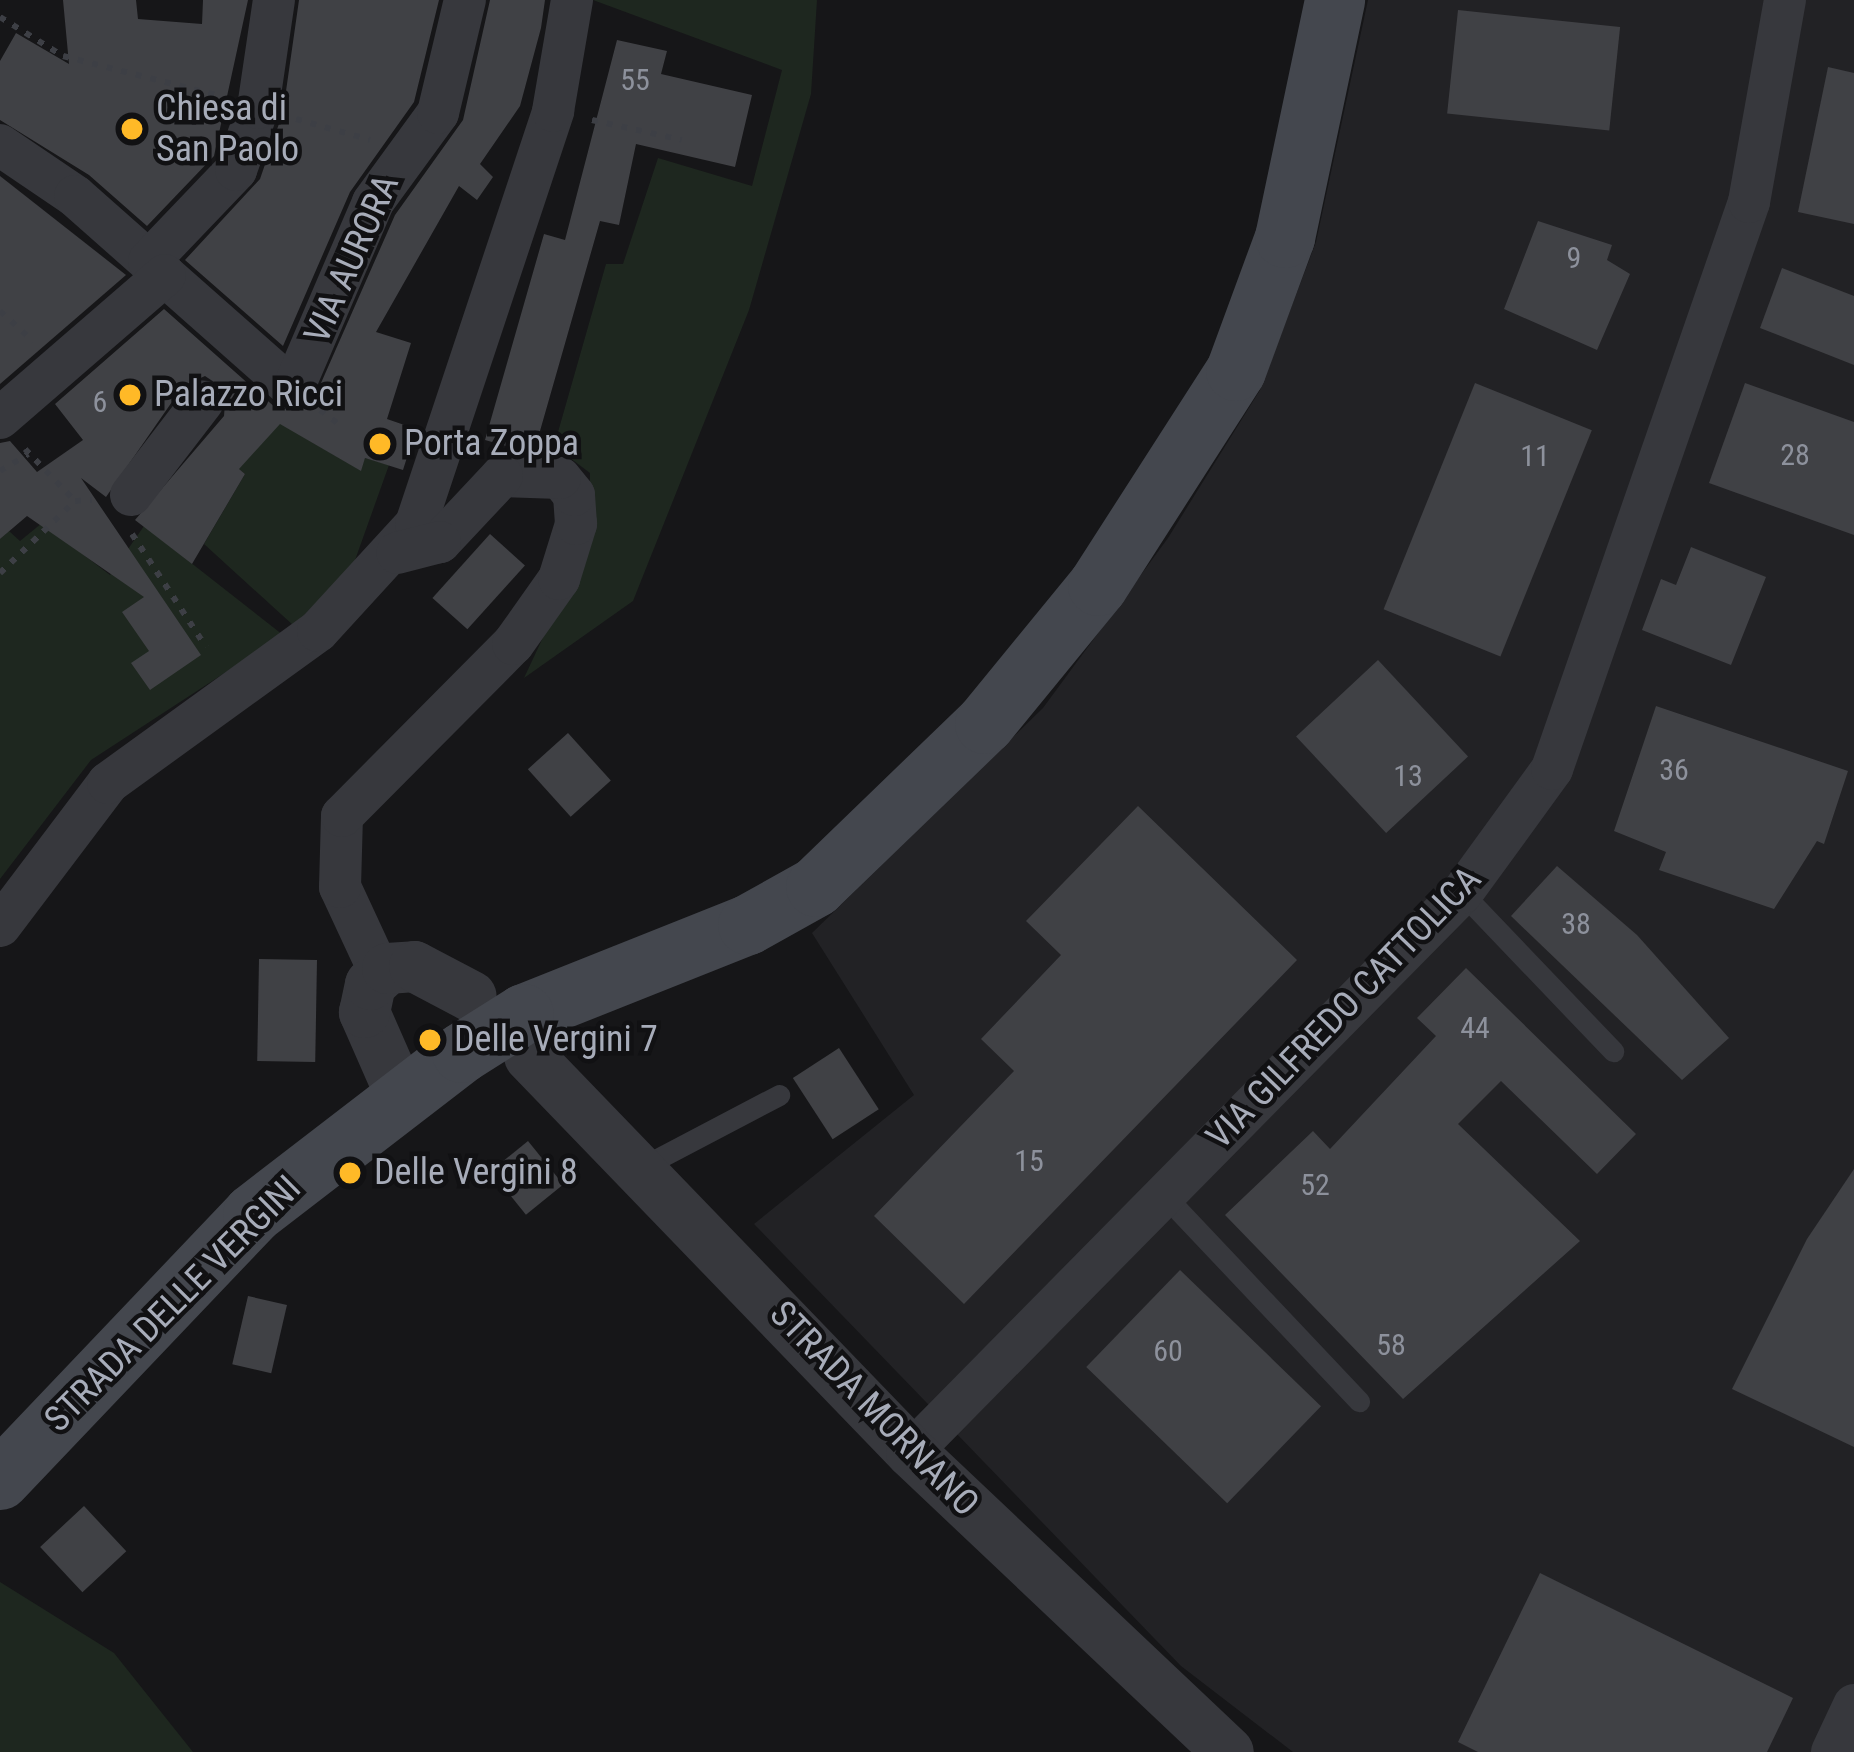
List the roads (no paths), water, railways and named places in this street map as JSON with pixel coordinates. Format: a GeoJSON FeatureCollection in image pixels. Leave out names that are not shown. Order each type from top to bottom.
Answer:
{"type":"FeatureCollection","features":[{"type":"Feature","properties":{"kind":"main road","name":"STRADA DELLE VERGINI"},"geometry":{"type":"LineString","coordinates":[[0,1480],[253,1214],[400,1094],[496,1030],[816,887],[985,724],[1098,586],[1236,370],[1285,238],[1335,0]]}},
{"type":"Feature","properties":{"kind":"street"},"geometry":{"type":"LineString","coordinates":[[0,418],[157,268],[226,188],[258,108],[274,0]]}},
{"type":"Feature","properties":{"kind":"street","name":"VIA AURORA"},"geometry":{"type":"LineString","coordinates":[[249,350],[293,389],[401,153],[438,113],[465,0]]}},
{"type":"Feature","properties":{"kind":"street"},"geometry":{"type":"LineString","coordinates":[[0,926],[108,783],[318,631],[397,553],[430,493],[553,111],[572,0]]}},
{"type":"Feature","properties":{"kind":"street","name":"VIA GILFREDO CATTOLICA"},"geometry":{"type":"LineString","coordinates":[[911,1451],[1462,893],[1552,769],[1599,656],[1749,202],[1785,0]]}},
{"type":"Feature","properties":{"kind":"street"},"geometry":{"type":"LineString","coordinates":[[0,145],[157,268],[249,350],[206,397],[130,512]]}},
{"type":"Feature","properties":{"kind":"street"},"geometry":{"type":"LineString","coordinates":[[397,553],[440,542],[502,476],[560,478],[574,495],[576,524],[559,579],[512,644],[342,815],[340,887],[380,973],[364,1012],[400,1094]]}},
{"type":"Feature","properties":{"kind":"street","name":"STRADA MORNANO"},"geometry":{"type":"LineString","coordinates":[[380,973],[413,965],[496,1030],[642,1168],[911,1451],[1228,1752]]}},
{"type":"Feature","properties":{"kind":"street"},"geometry":{"type":"LineString","coordinates":[[1832,1752],[1854,1706]]}},
{"type":"Feature","properties":{"kind":"lane"},"geometry":{"type":"LineString","coordinates":[[1462,893],[1613,1051]]}},
{"type":"Feature","properties":{"kind":"lane"},"geometry":{"type":"LineString","coordinates":[[642,1168],[779,1095]]}},
{"type":"Feature","properties":{"kind":"lane"},"geometry":{"type":"LineString","coordinates":[[1164,1195],[1359,1402]]}},
{"type":"Feature","properties":{"kind":"place","name":"Chiesa di San Paolo"},"geometry":{"type":"Point","coordinates":[132,129]}},
{"type":"Feature","properties":{"kind":"place","name":"Palazzo Ricci"},"geometry":{"type":"Point","coordinates":[130,395]}},
{"type":"Feature","properties":{"kind":"place","name":"Porta Zoppa"},"geometry":{"type":"Point","coordinates":[380,444]}},
{"type":"Feature","properties":{"kind":"place","name":"Delle Vergini 7"},"geometry":{"type":"Point","coordinates":[430,1040]}},
{"type":"Feature","properties":{"kind":"place","name":"Delle Vergini 8"},"geometry":{"type":"Point","coordinates":[350,1173]}}]}
